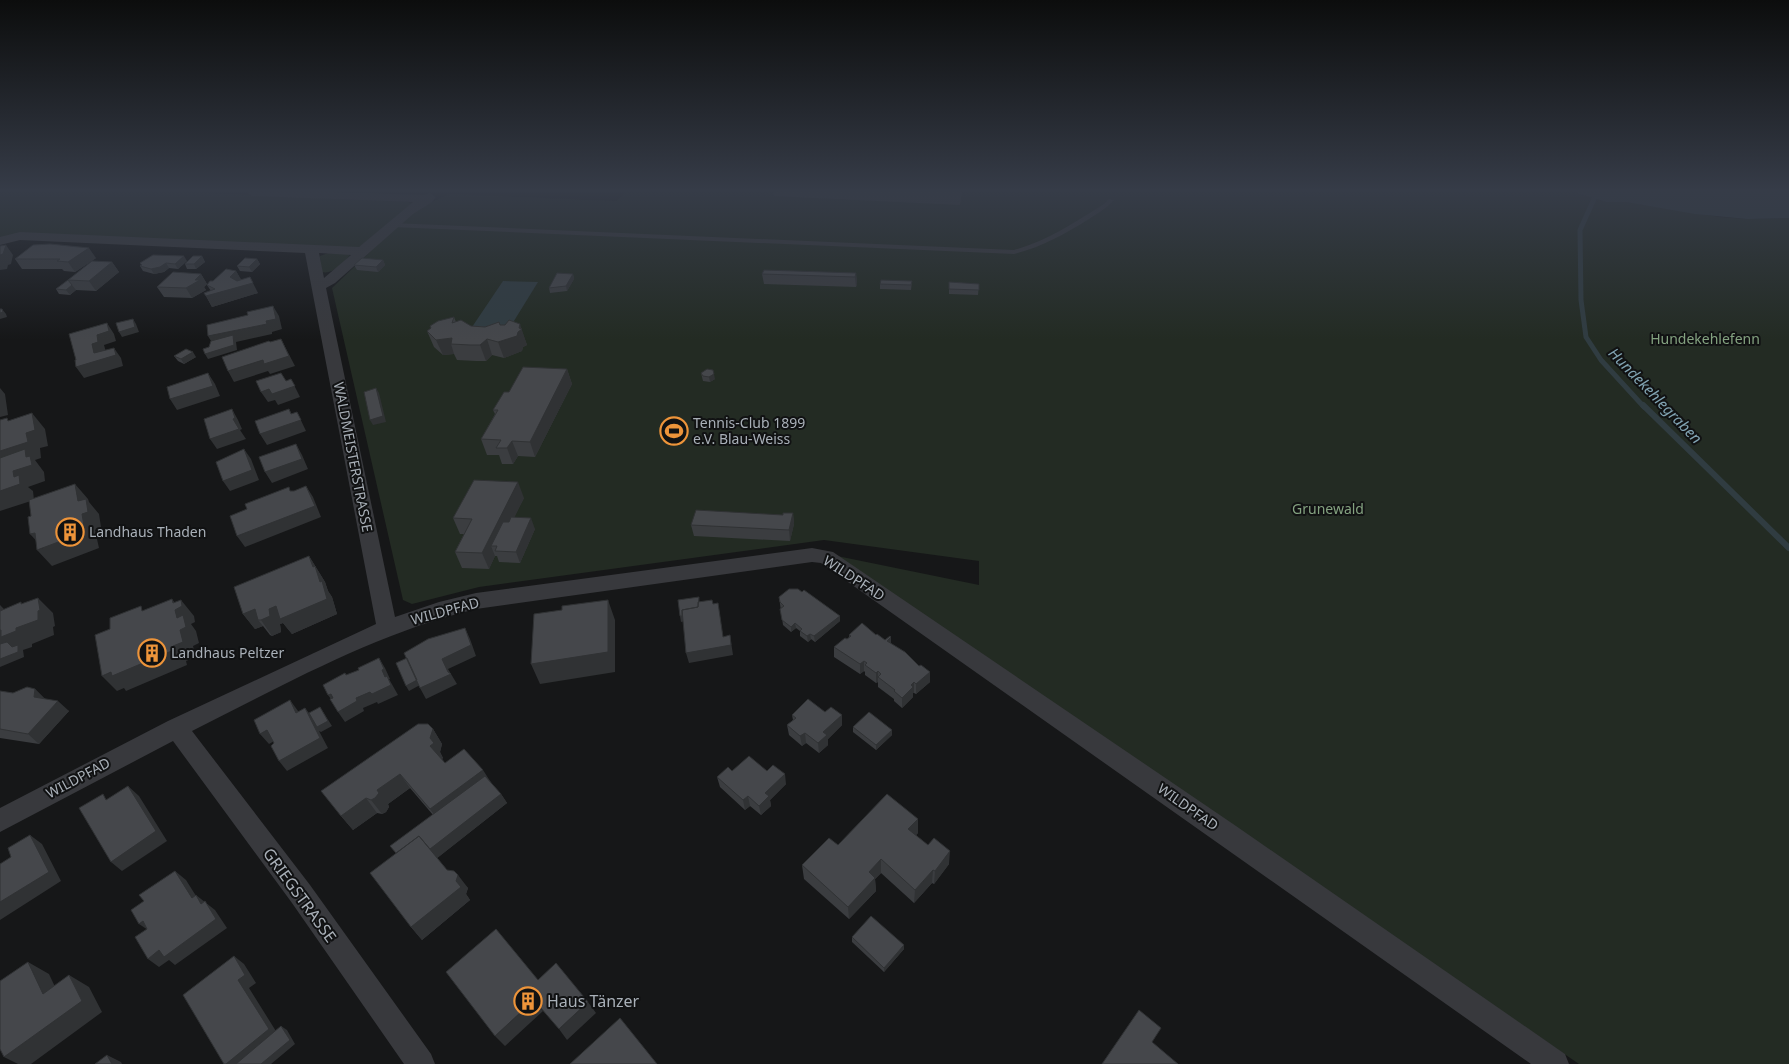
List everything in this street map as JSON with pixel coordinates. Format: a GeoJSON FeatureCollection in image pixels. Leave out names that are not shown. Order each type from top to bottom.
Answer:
{"type":"FeatureCollection","features":[{"type":"Feature","properties":{"kind":"street"},"geometry":{"type":"LineString","coordinates":[[157,242],[362,251]]}},
{"type":"Feature","properties":{"kind":"street"},"geometry":{"type":"LineString","coordinates":[[318,287],[330,280],[373,242]]}},
{"type":"Feature","properties":{"kind":"street","name":"WALDMEISTERSTRASSE"},"geometry":{"type":"LineString","coordinates":[[311,248],[388,628]]}},
{"type":"Feature","properties":{"kind":"street","name":"WILDPFAD"},"geometry":{"type":"LineString","coordinates":[[0,821],[66,784],[176,728],[388,628],[439,610],[476,601],[812,554],[826,557],[1555,1064]]}},
{"type":"Feature","properties":{"kind":"street","name":"GRIEGSTRASSE"},"geometry":{"type":"LineString","coordinates":[[176,728],[301,894],[421,1064]]}},
{"type":"Feature","properties":{"kind":"lane"},"geometry":{"type":"LineString","coordinates":[[776,242],[1014,252],[1031,248],[1044,242]]}},
{"type":"Feature","properties":{"kind":"green space"},"geometry":{"type":"Polygon","coordinates":[[[130,242],[367,242],[357,248],[130,242]]]}},
{"type":"Feature","properties":{"kind":"green space","name":"Grunewald"},"geometry":{"type":"Polygon","coordinates":[[[381,242],[1789,242],[1789,1064],[1579,1064],[837,556],[979,585],[979,561],[824,540],[479,587],[412,604],[403,600],[332,288],[381,242]]]}},
{"type":"Feature","properties":{"kind":"green space"},"geometry":{"type":"Polygon","coordinates":[[[328,253],[350,255],[334,270],[322,272],[320,256],[328,253]]]}},
{"type":"Feature","properties":{"kind":"shaded area"},"geometry":{"type":"Polygon","coordinates":[[[503,281],[538,282],[509,329],[472,327],[503,281]]]}},
{"type":"Feature","properties":{"kind":"building"},"geometry":{"type":"Polygon","coordinates":[[[50,244],[89,248],[68,262],[57,261],[60,259],[15,259],[33,245],[50,244]]]}},
{"type":"Feature","properties":{"kind":"building"},"geometry":{"type":"Polygon","coordinates":[[[6,245],[3,254],[0,255],[0,246],[6,245]]]}},
{"type":"Feature","properties":{"kind":"building"},"geometry":{"type":"Polygon","coordinates":[[[153,255],[184,256],[175,264],[166,263],[151,269],[140,266],[142,265],[140,263],[153,255]]]}},
{"type":"Feature","properties":{"kind":"building"},"geometry":{"type":"Polygon","coordinates":[[[193,256],[202,256],[194,264],[185,264],[193,256]]]}},
{"type":"Feature","properties":{"kind":"building"},"geometry":{"type":"Polygon","coordinates":[[[245,258],[257,259],[249,267],[237,266],[245,258]]]}},
{"type":"Feature","properties":{"kind":"building"},"geometry":{"type":"Polygon","coordinates":[[[362,258],[383,260],[376,267],[354,265],[362,258]]]}},
{"type":"Feature","properties":{"kind":"building"},"geometry":{"type":"Polygon","coordinates":[[[92,261],[112,262],[89,281],[68,280],[92,261]]]}},
{"type":"Feature","properties":{"kind":"building"},"geometry":{"type":"Polygon","coordinates":[[[226,269],[236,271],[230,277],[237,281],[250,277],[253,283],[206,296],[204,293],[215,289],[207,285],[226,269]]]}},
{"type":"Feature","properties":{"kind":"building"},"geometry":{"type":"Polygon","coordinates":[[[764,270],[856,273],[855,277],[762,274],[764,270]]]}},
{"type":"Feature","properties":{"kind":"building"},"geometry":{"type":"Polygon","coordinates":[[[173,272],[201,274],[195,280],[200,280],[186,288],[157,287],[173,272]]]}},
{"type":"Feature","properties":{"kind":"building"},"geometry":{"type":"Polygon","coordinates":[[[557,273],[573,274],[566,286],[549,288],[557,273]]]}},
{"type":"Feature","properties":{"kind":"building"},"geometry":{"type":"Polygon","coordinates":[[[68,280],[72,285],[66,290],[56,289],[68,280]]]}},
{"type":"Feature","properties":{"kind":"building"},"geometry":{"type":"Polygon","coordinates":[[[881,280],[912,281],[911,285],[880,284],[881,280]]]}},
{"type":"Feature","properties":{"kind":"building"},"geometry":{"type":"Polygon","coordinates":[[[949,282],[979,284],[979,290],[949,289],[949,282]]]}},
{"type":"Feature","properties":{"kind":"building"},"geometry":{"type":"Polygon","coordinates":[[[273,306],[276,319],[266,321],[267,324],[208,336],[207,325],[248,315],[247,312],[273,306]]]}},
{"type":"Feature","properties":{"kind":"building"},"geometry":{"type":"Polygon","coordinates":[[[454,317],[452,323],[461,320],[471,326],[485,327],[499,322],[500,325],[505,325],[509,320],[520,324],[519,328],[522,329],[518,332],[517,336],[498,342],[487,339],[480,345],[451,344],[452,338],[436,340],[427,331],[431,328],[430,326],[438,321],[454,317]]]}},
{"type":"Feature","properties":{"kind":"building"},"geometry":{"type":"Polygon","coordinates":[[[133,319],[135,327],[119,332],[116,323],[133,319]]]}},
{"type":"Feature","properties":{"kind":"building"},"geometry":{"type":"Polygon","coordinates":[[[107,323],[109,331],[97,335],[98,342],[92,344],[94,353],[114,348],[116,355],[76,367],[69,334],[107,323]]]}},
{"type":"Feature","properties":{"kind":"building"},"geometry":{"type":"Polygon","coordinates":[[[233,335],[234,345],[205,354],[203,349],[209,347],[211,341],[233,335]]]}},
{"type":"Feature","properties":{"kind":"building"},"geometry":{"type":"Polygon","coordinates":[[[281,339],[289,356],[264,364],[263,360],[228,371],[222,357],[269,341],[281,339]]]}},
{"type":"Feature","properties":{"kind":"building"},"geometry":{"type":"Polygon","coordinates":[[[186,349],[193,352],[181,359],[174,356],[186,349]]]}},
{"type":"Feature","properties":{"kind":"building"},"geometry":{"type":"Polygon","coordinates":[[[523,367],[567,369],[530,442],[512,441],[507,448],[496,448],[501,440],[481,439],[498,410],[493,410],[504,392],[509,392],[523,367]]]}},
{"type":"Feature","properties":{"kind":"building"},"geometry":{"type":"Polygon","coordinates":[[[707,369],[713,370],[714,374],[709,377],[703,376],[701,373],[707,369]]]}},
{"type":"Feature","properties":{"kind":"building"},"geometry":{"type":"Polygon","coordinates":[[[208,373],[213,386],[170,399],[167,387],[208,373]]]}},
{"type":"Feature","properties":{"kind":"building"},"geometry":{"type":"Polygon","coordinates":[[[281,373],[286,381],[291,379],[295,386],[272,394],[269,389],[261,392],[256,381],[281,373]]]}},
{"type":"Feature","properties":{"kind":"building"},"geometry":{"type":"Polygon","coordinates":[[[376,388],[383,416],[370,420],[364,392],[376,388]]]}},
{"type":"Feature","properties":{"kind":"building"},"geometry":{"type":"Polygon","coordinates":[[[232,409],[235,418],[233,419],[239,429],[210,439],[204,419],[232,409]]]}},
{"type":"Feature","properties":{"kind":"building"},"geometry":{"type":"Polygon","coordinates":[[[289,409],[291,414],[297,412],[301,420],[260,434],[255,421],[289,409]]]}},
{"type":"Feature","properties":{"kind":"building"},"geometry":{"type":"Polygon","coordinates":[[[32,413],[35,430],[26,433],[28,442],[0,451],[0,420],[7,418],[8,421],[32,413]]]}},
{"type":"Feature","properties":{"kind":"building"},"geometry":{"type":"Polygon","coordinates":[[[296,444],[302,459],[265,472],[259,457],[296,444]]]}},
{"type":"Feature","properties":{"kind":"building"},"geometry":{"type":"Polygon","coordinates":[[[25,449],[26,457],[30,456],[32,465],[13,471],[14,477],[19,475],[20,484],[0,491],[0,458],[25,449]]]}},
{"type":"Feature","properties":{"kind":"building"},"geometry":{"type":"Polygon","coordinates":[[[244,449],[252,470],[223,481],[216,462],[244,449]]]}},
{"type":"Feature","properties":{"kind":"building"},"geometry":{"type":"Polygon","coordinates":[[[474,480],[518,482],[482,553],[455,552],[472,519],[453,518],[474,480]]]}},
{"type":"Feature","properties":{"kind":"building"},"geometry":{"type":"Polygon","coordinates":[[[75,484],[78,501],[86,499],[88,512],[82,514],[85,532],[37,550],[35,533],[30,534],[28,517],[31,516],[29,500],[75,484]]]}},
{"type":"Feature","properties":{"kind":"building"},"geometry":{"type":"Polygon","coordinates":[[[306,486],[315,506],[237,536],[230,516],[247,509],[245,504],[289,487],[290,491],[294,491],[306,486]]]}},
{"type":"Feature","properties":{"kind":"building"},"geometry":{"type":"Polygon","coordinates":[[[696,510],[783,515],[783,513],[793,513],[789,530],[691,525],[696,510]]]}},
{"type":"Feature","properties":{"kind":"building"},"geometry":{"type":"Polygon","coordinates":[[[511,517],[531,518],[516,552],[495,551],[497,546],[491,546],[503,522],[509,522],[511,517]]]}},
{"type":"Feature","properties":{"kind":"building"},"geometry":{"type":"Polygon","coordinates":[[[309,556],[313,567],[315,566],[320,582],[322,581],[327,599],[280,619],[276,606],[269,609],[270,616],[261,620],[258,620],[255,609],[243,614],[234,587],[309,556]]]}},
{"type":"Feature","properties":{"kind":"building"},"geometry":{"type":"Polygon","coordinates":[[[789,589],[798,589],[802,592],[804,590],[840,616],[814,636],[810,634],[807,636],[800,631],[802,629],[795,623],[791,627],[782,620],[780,609],[784,606],[780,602],[779,597],[789,589]]]}},
{"type":"Feature","properties":{"kind":"building"},"geometry":{"type":"Polygon","coordinates":[[[699,597],[698,607],[682,610],[682,616],[680,616],[678,600],[699,597]]]}},
{"type":"Feature","properties":{"kind":"building"},"geometry":{"type":"Polygon","coordinates":[[[38,598],[40,610],[38,611],[38,620],[16,628],[16,631],[1,637],[0,611],[21,602],[21,604],[38,598]]]}},
{"type":"Feature","properties":{"kind":"building"},"geometry":{"type":"Polygon","coordinates":[[[172,599],[173,603],[181,600],[182,606],[175,610],[177,618],[183,615],[186,627],[180,630],[183,642],[173,646],[174,650],[112,676],[111,672],[102,676],[95,635],[110,629],[110,618],[141,606],[142,611],[172,599]]]}},
{"type":"Feature","properties":{"kind":"building"},"geometry":{"type":"Polygon","coordinates":[[[608,600],[608,652],[531,664],[534,614],[562,610],[562,606],[608,600]]]}},
{"type":"Feature","properties":{"kind":"building"},"geometry":{"type":"Polygon","coordinates":[[[712,600],[713,604],[718,603],[723,637],[730,635],[731,645],[686,653],[682,610],[698,607],[698,602],[712,600]]]}},
{"type":"Feature","properties":{"kind":"building"},"geometry":{"type":"Polygon","coordinates":[[[862,623],[885,640],[890,636],[887,641],[905,652],[919,666],[921,665],[930,672],[916,684],[914,682],[911,685],[913,687],[902,698],[878,677],[881,674],[878,671],[876,673],[865,665],[867,663],[864,661],[860,664],[834,647],[845,638],[847,639],[851,636],[849,635],[862,623]]]}},
{"type":"Feature","properties":{"kind":"building"},"geometry":{"type":"Polygon","coordinates":[[[465,628],[471,645],[442,659],[448,672],[451,674],[420,688],[404,653],[428,639],[465,628]]]}},
{"type":"Feature","properties":{"kind":"building"},"geometry":{"type":"Polygon","coordinates":[[[7,642],[12,647],[18,645],[18,652],[0,659],[0,644],[7,642]]]}},
{"type":"Feature","properties":{"kind":"building"},"geometry":{"type":"Polygon","coordinates":[[[379,658],[385,677],[387,676],[391,685],[372,694],[370,692],[356,698],[357,701],[338,712],[330,699],[333,698],[331,694],[328,695],[323,685],[345,673],[346,675],[359,670],[358,668],[379,658]]]}},
{"type":"Feature","properties":{"kind":"building"},"geometry":{"type":"Polygon","coordinates":[[[407,658],[417,680],[406,686],[396,663],[407,658]]]}},
{"type":"Feature","properties":{"kind":"building"},"geometry":{"type":"Polygon","coordinates":[[[27,687],[35,689],[34,697],[58,701],[28,734],[0,729],[0,691],[13,693],[27,687]]]}},
{"type":"Feature","properties":{"kind":"building"},"geometry":{"type":"Polygon","coordinates":[[[808,699],[825,712],[831,707],[842,715],[823,732],[827,735],[818,743],[805,733],[800,736],[787,725],[796,718],[792,715],[808,699]]]}},
{"type":"Feature","properties":{"kind":"building"},"geometry":{"type":"Polygon","coordinates":[[[290,700],[296,713],[305,708],[320,738],[279,761],[271,746],[274,743],[267,730],[260,734],[254,720],[290,700]]]}},
{"type":"Feature","properties":{"kind":"building"},"geometry":{"type":"Polygon","coordinates":[[[320,707],[328,721],[317,727],[309,713],[320,707]]]}},
{"type":"Feature","properties":{"kind":"building"},"geometry":{"type":"Polygon","coordinates":[[[869,712],[892,730],[876,745],[853,727],[869,712]]]}},
{"type":"Feature","properties":{"kind":"building"},"geometry":{"type":"Polygon","coordinates":[[[418,724],[428,724],[433,729],[430,738],[434,743],[430,746],[445,763],[464,749],[483,770],[430,809],[400,774],[377,790],[379,793],[375,798],[371,800],[366,798],[341,816],[321,791],[418,724]]]}},
{"type":"Feature","properties":{"kind":"building"},"geometry":{"type":"Polygon","coordinates":[[[749,756],[767,771],[773,765],[785,774],[765,793],[769,796],[759,806],[748,796],[743,800],[717,777],[728,767],[732,771],[749,756]]]}},
{"type":"Feature","properties":{"kind":"building"},"geometry":{"type":"Polygon","coordinates":[[[485,776],[501,794],[430,849],[419,836],[396,853],[390,846],[485,776]]]}},
{"type":"Feature","properties":{"kind":"building"},"geometry":{"type":"Polygon","coordinates":[[[128,786],[156,831],[111,862],[79,808],[103,794],[106,800],[128,786]]]}},
{"type":"Feature","properties":{"kind":"building"},"geometry":{"type":"Polygon","coordinates":[[[887,794],[918,819],[908,829],[928,845],[934,838],[950,851],[935,871],[933,870],[915,890],[881,859],[869,872],[875,878],[848,907],[802,865],[829,838],[838,845],[887,794]]]}},
{"type":"Feature","properties":{"kind":"building"},"geometry":{"type":"Polygon","coordinates":[[[30,835],[49,872],[0,902],[0,864],[11,857],[8,848],[30,835]]]}},
{"type":"Feature","properties":{"kind":"building"},"geometry":{"type":"Polygon","coordinates":[[[419,836],[447,870],[454,871],[458,875],[456,881],[461,887],[411,927],[370,873],[419,836]]]}},
{"type":"Feature","properties":{"kind":"building"},"geometry":{"type":"Polygon","coordinates":[[[175,871],[192,898],[196,895],[201,904],[205,901],[216,919],[164,957],[159,950],[148,959],[135,937],[147,929],[143,921],[139,924],[131,910],[144,901],[139,895],[175,871]]]}},
{"type":"Feature","properties":{"kind":"building"},"geometry":{"type":"Polygon","coordinates":[[[871,916],[904,945],[884,968],[852,937],[871,916]]]}},
{"type":"Feature","properties":{"kind":"building","name":"Haus Tänzer"},"geometry":{"type":"Polygon","coordinates":[[[496,929],[538,980],[556,963],[588,1002],[559,1029],[534,1000],[495,1036],[446,972],[496,929]]]}},
{"type":"Feature","properties":{"kind":"building"},"geometry":{"type":"Polygon","coordinates":[[[234,956],[245,975],[238,980],[269,1029],[224,1064],[183,995],[234,956]]]}},
{"type":"Feature","properties":{"kind":"building"},"geometry":{"type":"Polygon","coordinates":[[[28,962],[43,994],[69,975],[82,1001],[4,1057],[0,1049],[0,981],[28,962]]]}},
{"type":"Feature","properties":{"kind":"building"},"geometry":{"type":"Polygon","coordinates":[[[1139,1010],[1161,1028],[1152,1042],[1178,1064],[1102,1064],[1139,1010]]]}},
{"type":"Feature","properties":{"kind":"building"},"geometry":{"type":"Polygon","coordinates":[[[620,1018],[657,1064],[570,1064],[620,1018]]]}},
{"type":"Feature","properties":{"kind":"building"},"geometry":{"type":"Polygon","coordinates":[[[281,1026],[290,1040],[261,1064],[236,1064],[281,1026]]]}},
{"type":"Feature","properties":{"kind":"building"},"geometry":{"type":"Polygon","coordinates":[[[107,1055],[112,1064],[95,1064],[107,1055]]]}},
{"type":"Feature","properties":{"kind":"waterway","name":"Hundekehlegraben"},"geometry":{"type":"LineString","coordinates":[[1580,242],[1581,300],[1586,337],[1601,360],[1644,407]]}},
{"type":"Feature","properties":{"kind":"waterway","name":"Hundekehlegraben"},"geometry":{"type":"LineString","coordinates":[[1643,405],[1789,548]]}},
{"type":"Feature","properties":{"kind":"place","name":"Tennis-Club 1899 e.V. Blau-Weiss"},"geometry":{"type":"Point","coordinates":[674,431]}},
{"type":"Feature","properties":{"kind":"place","name":"Landhaus Thaden"},"geometry":{"type":"Point","coordinates":[70,532]}},
{"type":"Feature","properties":{"kind":"place","name":"Landhaus Peltzer"},"geometry":{"type":"Point","coordinates":[152,653]}},
{"type":"Feature","properties":{"kind":"place","name":"Haus Tänzer"},"geometry":{"type":"Point","coordinates":[528,1001]}},
{"type":"Feature","properties":{"kind":"park label","name":"Hundekehlefenn"},"geometry":{"type":"Point","coordinates":[1705,339]}}]}
